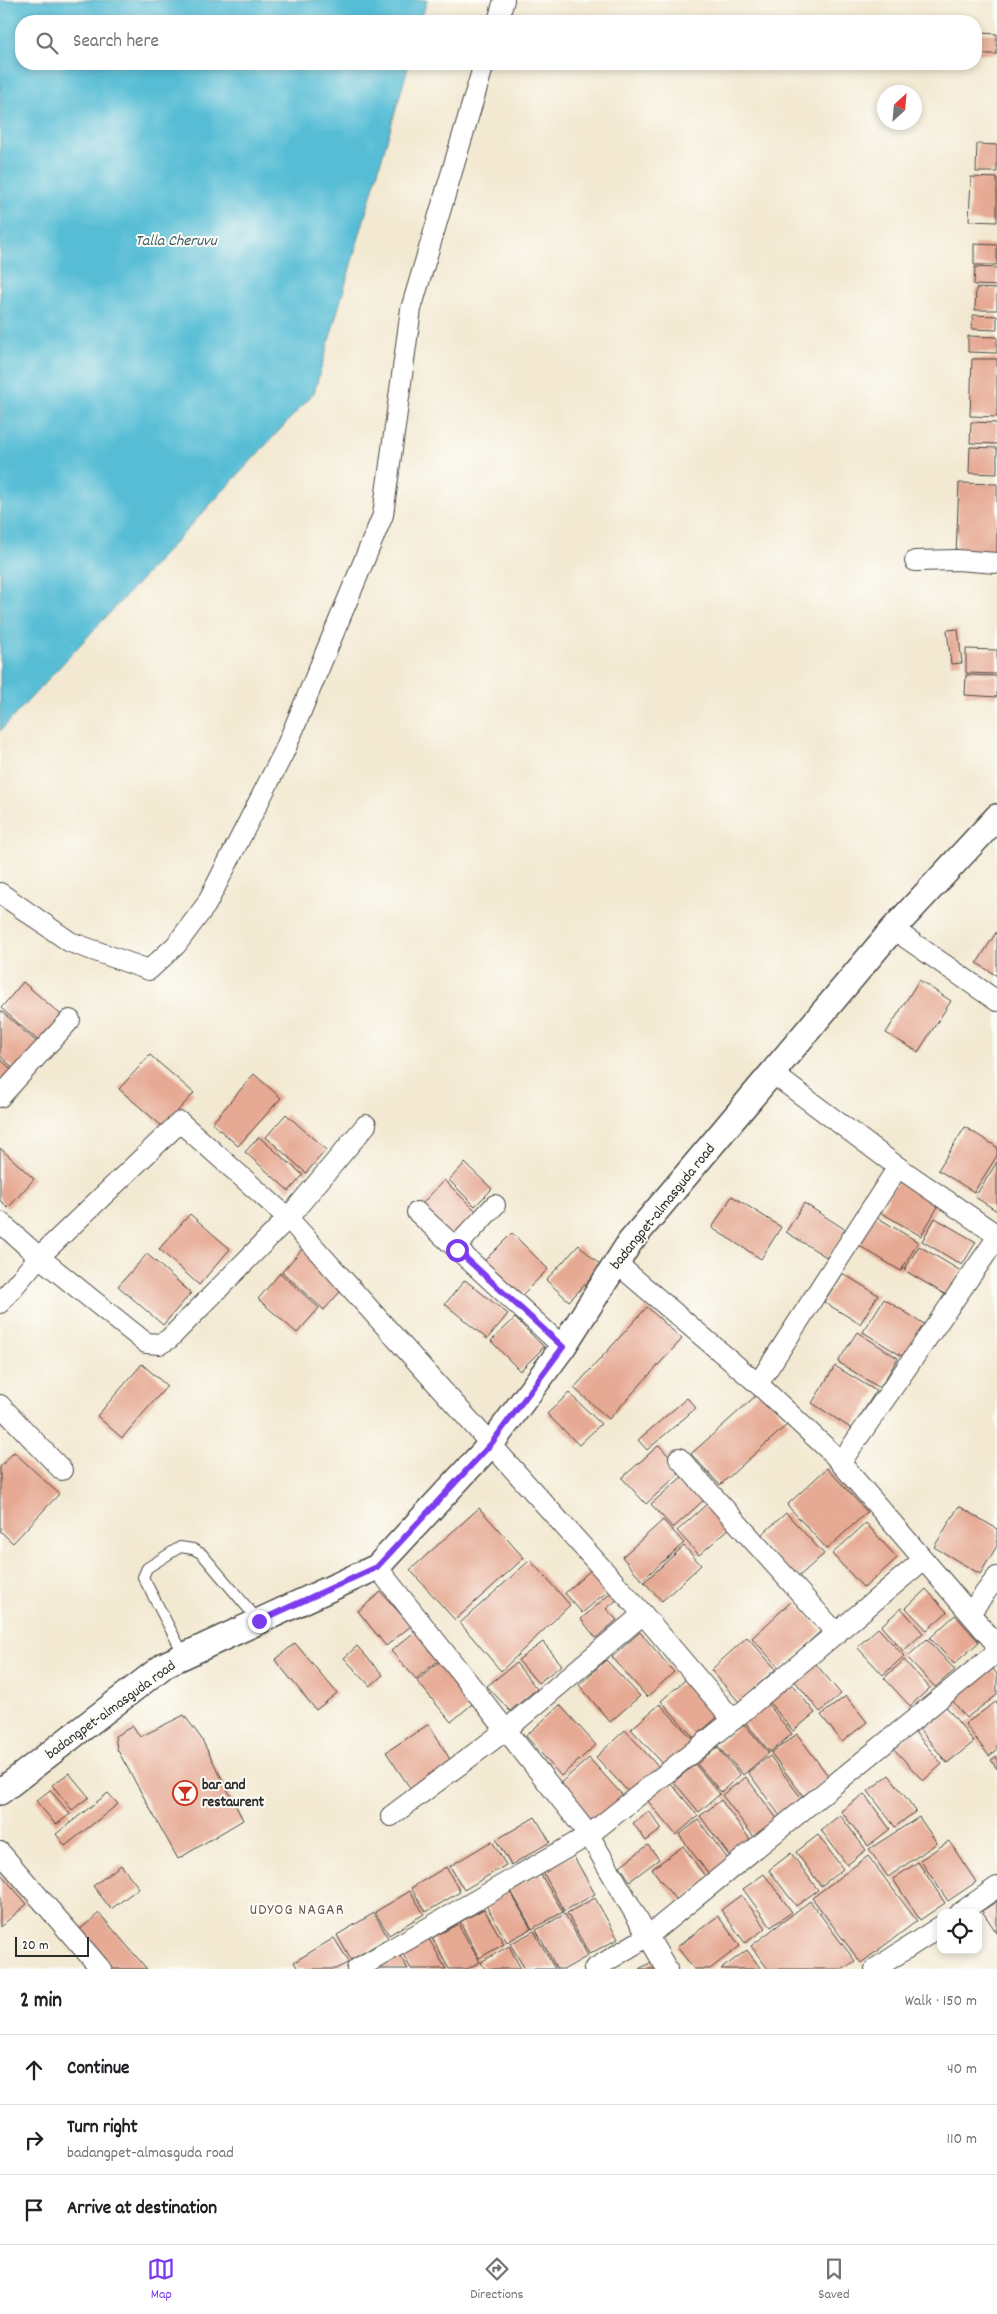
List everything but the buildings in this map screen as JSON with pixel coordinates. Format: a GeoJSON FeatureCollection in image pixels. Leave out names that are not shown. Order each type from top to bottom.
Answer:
{"type":"FeatureCollection","features":[{"type":"Feature","properties":{"kind":"street"},"geometry":{"type":"LineString","coordinates":[[500,15],[504,0]]}},
{"type":"Feature","properties":{"kind":"street"},"geometry":{"type":"LineString","coordinates":[[0,893],[70,942],[149,970],[176,945],[206,905],[284,752],[384,515],[411,309],[482,70]]}},
{"type":"Feature","properties":{"kind":"street"},"geometry":{"type":"LineString","coordinates":[[915,561],[957,560],[997,563]]}},
{"type":"Feature","properties":{"kind":"street","name":"badangpet-almasguda road"},"geometry":{"type":"LineString","coordinates":[[0,1792],[166,1664],[377,1567],[491,1444],[563,1347],[615,1262],[893,929],[997,817]]}},
{"type":"Feature","properties":{"kind":"street"},"geometry":{"type":"LineString","coordinates":[[893,929],[997,1001]]}},
{"type":"Feature","properties":{"kind":"street"},"geometry":{"type":"LineString","coordinates":[[0,1097],[70,1020]]}},
{"type":"Feature","properties":{"kind":"street"},"geometry":{"type":"LineString","coordinates":[[772,1073],[997,1237],[841,1462]]}},
{"type":"Feature","properties":{"kind":"street"},"geometry":{"type":"LineString","coordinates":[[0,1303],[39,1257],[180,1122],[288,1218],[642,1614],[733,1720]]}},
{"type":"Feature","properties":{"kind":"street"},"geometry":{"type":"LineString","coordinates":[[0,1222],[39,1257],[146,1343],[160,1344],[169,1339],[288,1218],[366,1125]]}},
{"type":"Feature","properties":{"kind":"street"},"geometry":{"type":"LineString","coordinates":[[758,1384],[898,1166]]}},
{"type":"Feature","properties":{"kind":"street"},"geometry":{"type":"LineString","coordinates":[[456,1247],[495,1205]]}},
{"type":"Feature","properties":{"kind":"street"},"geometry":{"type":"LineString","coordinates":[[417,1212],[563,1347]]}},
{"type":"Feature","properties":{"kind":"street"},"geometry":{"type":"LineString","coordinates":[[615,1262],[758,1384],[841,1462],[997,1645]]}},
{"type":"Feature","properties":{"kind":"street"},"geometry":{"type":"LineString","coordinates":[[0,1405],[62,1470]]}},
{"type":"Feature","properties":{"kind":"street"},"geometry":{"type":"LineString","coordinates":[[679,1458],[837,1634]]}},
{"type":"Feature","properties":{"kind":"street"},"geometry":{"type":"LineString","coordinates":[[356,1969],[589,1835],[733,1720],[923,1560]]}},
{"type":"Feature","properties":{"kind":"street"},"geometry":{"type":"LineString","coordinates":[[377,1567],[589,1835],[667,1969]]}},
{"type":"Feature","properties":{"kind":"street"},"geometry":{"type":"LineString","coordinates":[[970,1613],[997,1577]]}},
{"type":"Feature","properties":{"kind":"street"},"geometry":{"type":"LineString","coordinates":[[391,1816],[506,1730],[642,1614]]}},
{"type":"Feature","properties":{"kind":"street"},"geometry":{"type":"LineString","coordinates":[[594,1969],[648,1936],[997,1652]]}},
{"type":"Feature","properties":{"kind":"street"},"geometry":{"type":"LineString","coordinates":[[0,1852],[101,1969]]}},
{"type":"Feature","properties":{"kind":"street"},"geometry":{"type":"LineString","coordinates":[[966,1909],[997,1887]]}},
{"type":"Feature","properties":{"kind":"street"},"geometry":{"type":"LineString","coordinates":[[876,1969],[937,1929]]}},
{"type":"Feature","properties":{"kind":"lane"},"geometry":{"type":"LineString","coordinates":[[184,1656],[143,1577],[147,1568],[180,1547],[193,1549],[202,1554],[259,1621]]}},
{"type":"Feature","properties":{"kind":"water","name":"Talla Cheruvu"},"geometry":{"type":"Polygon","coordinates":[[[0,0],[427,0],[423,15],[15,15],[15,70],[407,70],[314,393],[0,731],[0,0]]]}},
{"type":"Feature","properties":{"kind":"place","name":"bar and restaurent"},"geometry":{"type":"Point","coordinates":[185,1793]}},
{"type":"Feature","properties":{"kind":"district","name":"UDYOG NAGAR"},"geometry":{"type":"Point","coordinates":[297,1908]}},
{"type":"Feature","properties":{"kind":"route"},"geometry":{"type":"LineString","coordinates":[[259,1621],[377,1567],[491,1444],[563,1347],[457,1250]]}}]}
